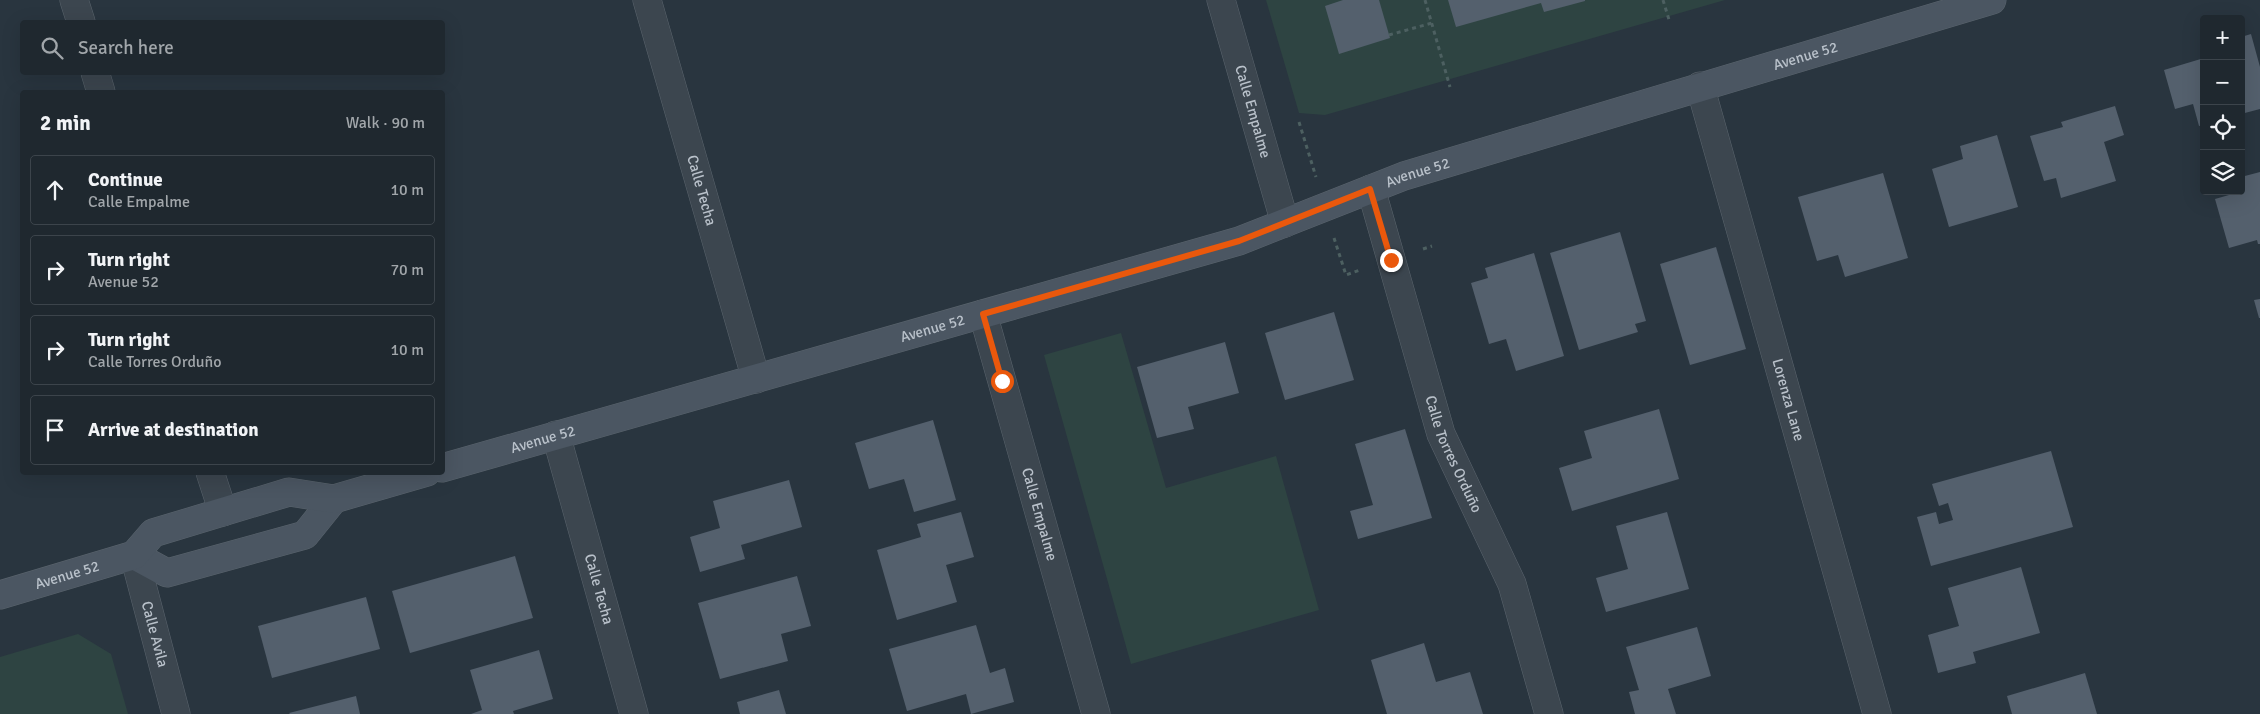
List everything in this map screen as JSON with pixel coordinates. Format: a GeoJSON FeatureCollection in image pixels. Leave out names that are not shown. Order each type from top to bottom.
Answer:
{"type":"FeatureCollection","features":[{"type":"Feature","properties":{"kind":"main road","name":"Avenue 52"},"geometry":{"type":"LineString","coordinates":[[445,467],[1239,241],[1404,176],[1992,0]]}},
{"type":"Feature","properties":{"kind":"main road"},"geometry":{"type":"LineString","coordinates":[[334,499],[305,535],[167,573],[134,555],[152,533],[289,492],[334,499],[417,475]]}},
{"type":"Feature","properties":{"kind":"main road","name":"Avenue 52"},"geometry":{"type":"LineString","coordinates":[[0,595],[134,555]]}},
{"type":"Feature","properties":{"kind":"street"},"geometry":{"type":"LineString","coordinates":[[74,0],[80,20]]}},
{"type":"Feature","properties":{"kind":"street","name":"Calle Techa"},"geometry":{"type":"LineString","coordinates":[[647,0],[756,379]]}},
{"type":"Feature","properties":{"kind":"street","name":"Calle Empalme"},"geometry":{"type":"LineString","coordinates":[[1221,0],[1285,223]]}},
{"type":"Feature","properties":{"kind":"street"},"geometry":{"type":"LineString","coordinates":[[96,75],[100,90]]}},
{"type":"Feature","properties":{"kind":"street","name":"Lorenza Lane"},"geometry":{"type":"LineString","coordinates":[[1700,86],[1877,714]]}},
{"type":"Feature","properties":{"kind":"street","name":"Calle Torres Orduño"},"geometry":{"type":"LineString","coordinates":[[1370,189],[1441,434],[1512,584],[1550,714]]}},
{"type":"Feature","properties":{"kind":"street","name":"Calle Empalme"},"geometry":{"type":"LineString","coordinates":[[983,314],[1096,714]]}},
{"type":"Feature","properties":{"kind":"street","name":"Calle Techa"},"geometry":{"type":"LineString","coordinates":[[556,435],[634,714]]}},
{"type":"Feature","properties":{"kind":"street"},"geometry":{"type":"LineString","coordinates":[[211,475],[223,512]]}},
{"type":"Feature","properties":{"kind":"street","name":"Calle Avila"},"geometry":{"type":"LineString","coordinates":[[134,555],[176,714]]}},
{"type":"Feature","properties":{"kind":"path"},"geometry":{"type":"LineString","coordinates":[[1425,0],[1450,87]]}},
{"type":"Feature","properties":{"kind":"path"},"geometry":{"type":"LineString","coordinates":[[1664,0],[1670,23]]}},
{"type":"Feature","properties":{"kind":"path"},"geometry":{"type":"LineString","coordinates":[[1389,35],[1432,23]]}},
{"type":"Feature","properties":{"kind":"green space"},"geometry":{"type":"Polygon","coordinates":[[[1266,0],[1725,0],[1325,115],[1299,113],[1266,0]]]}},
{"type":"Feature","properties":{"kind":"green space"},"geometry":{"type":"Polygon","coordinates":[[[1121,333],[1166,488],[1276,456],[1319,610],[1131,664],[1044,355],[1121,333]]]}},
{"type":"Feature","properties":{"kind":"green space"},"geometry":{"type":"Polygon","coordinates":[[[78,634],[111,654],[128,714],[0,714],[0,657],[78,634]]]}},
{"type":"Feature","properties":{"kind":"building"},"geometry":{"type":"Polygon","coordinates":[[[1343,0],[1379,0],[1390,38],[1339,54],[1325,6],[1343,0]]]}},
{"type":"Feature","properties":{"kind":"building"},"geometry":{"type":"Polygon","coordinates":[[[1448,0],[1585,1],[1544,12],[1541,3],[1456,27],[1448,0]]]}},
{"type":"Feature","properties":{"kind":"building"},"geometry":{"type":"Polygon","coordinates":[[[2251,34],[2260,67],[2260,109],[2245,113],[2245,60],[2245,36],[2251,34]]]}},
{"type":"Feature","properties":{"kind":"building"},"geometry":{"type":"Polygon","coordinates":[[[2200,59],[2200,126],[2193,104],[2175,109],[2164,70],[2200,59]]]}},
{"type":"Feature","properties":{"kind":"building"},"geometry":{"type":"Polygon","coordinates":[[[2115,106],[2124,135],[2104,142],[2116,181],[2061,198],[2056,178],[2044,181],[2030,136],[2063,127],[2061,122],[2115,106]]]}},
{"type":"Feature","properties":{"kind":"building"},"geometry":{"type":"Polygon","coordinates":[[[1997,135],[2018,207],[1949,227],[1932,169],[1963,159],[1960,146],[1997,135]]]}},
{"type":"Feature","properties":{"kind":"building"},"geometry":{"type":"Polygon","coordinates":[[[2260,172],[2260,244],[2258,244],[2257,240],[2229,248],[2215,199],[2229,195],[2245,195],[2245,176],[2260,172]]]}},
{"type":"Feature","properties":{"kind":"building"},"geometry":{"type":"Polygon","coordinates":[[[1883,173],[1908,258],[1845,277],[1838,255],[1817,261],[1798,197],[1883,173]]]}},
{"type":"Feature","properties":{"kind":"building"},"geometry":{"type":"Polygon","coordinates":[[[1620,232],[1646,321],[1635,324],[1638,332],[1579,350],[1550,253],[1620,232]]]}},
{"type":"Feature","properties":{"kind":"building"},"geometry":{"type":"Polygon","coordinates":[[[1716,247],[1746,349],[1690,365],[1660,264],[1716,247]]]}},
{"type":"Feature","properties":{"kind":"building"},"geometry":{"type":"Polygon","coordinates":[[[1534,253],[1564,356],[1516,371],[1506,339],[1489,344],[1471,283],[1488,278],[1485,268],[1534,253]]]}},
{"type":"Feature","properties":{"kind":"building"},"geometry":{"type":"Polygon","coordinates":[[[2260,299],[2260,318],[2259,318],[2254,300],[2260,299]]]}},
{"type":"Feature","properties":{"kind":"building"},"geometry":{"type":"Polygon","coordinates":[[[1334,312],[1354,380],[1285,400],[1265,333],[1334,312]]]}},
{"type":"Feature","properties":{"kind":"building"},"geometry":{"type":"Polygon","coordinates":[[[1225,342],[1239,393],[1188,407],[1194,429],[1157,438],[1137,367],[1225,342]]]}},
{"type":"Feature","properties":{"kind":"building"},"geometry":{"type":"Polygon","coordinates":[[[1659,409],[1679,479],[1572,511],[1559,468],[1592,458],[1584,431],[1659,409]]]}},
{"type":"Feature","properties":{"kind":"building"},"geometry":{"type":"Polygon","coordinates":[[[933,420],[956,500],[914,512],[904,479],[869,489],[855,443],[933,420]]]}},
{"type":"Feature","properties":{"kind":"building"},"geometry":{"type":"Polygon","coordinates":[[[1405,429],[1432,518],[1358,539],[1350,511],[1373,505],[1355,444],[1405,429]]]}},
{"type":"Feature","properties":{"kind":"building"},"geometry":{"type":"Polygon","coordinates":[[[2051,451],[2073,527],[1931,566],[1917,517],[1936,512],[1939,524],[1953,520],[1948,503],[1939,506],[1932,484],[2051,451]]]}},
{"type":"Feature","properties":{"kind":"building"},"geometry":{"type":"Polygon","coordinates":[[[789,480],[802,527],[741,545],[745,559],[700,572],[690,537],[720,528],[713,501],[789,480]]]}},
{"type":"Feature","properties":{"kind":"building"},"geometry":{"type":"Polygon","coordinates":[[[961,512],[974,557],[946,565],[957,602],[897,620],[877,550],[921,537],[917,524],[961,512]]]}},
{"type":"Feature","properties":{"kind":"building"},"geometry":{"type":"Polygon","coordinates":[[[1667,512],[1689,589],[1606,612],[1596,578],[1628,569],[1616,526],[1667,512]]]}},
{"type":"Feature","properties":{"kind":"building"},"geometry":{"type":"Polygon","coordinates":[[[515,556],[533,618],[410,653],[392,591],[515,556]]]}},
{"type":"Feature","properties":{"kind":"building"},"geometry":{"type":"Polygon","coordinates":[[[2021,567],[2040,633],[1973,652],[1976,663],[1938,673],[1928,635],[1959,626],[1948,588],[2021,567]]]}},
{"type":"Feature","properties":{"kind":"building"},"geometry":{"type":"Polygon","coordinates":[[[797,576],[811,626],[781,634],[788,661],[720,679],[698,603],[797,576]]]}},
{"type":"Feature","properties":{"kind":"building"},"geometry":{"type":"Polygon","coordinates":[[[366,597],[380,649],[272,678],[258,626],[366,597]]]}},
{"type":"Feature","properties":{"kind":"building"},"geometry":{"type":"Polygon","coordinates":[[[976,625],[990,673],[1005,668],[1014,702],[971,714],[966,694],[907,711],[889,649],[976,625]]]}},
{"type":"Feature","properties":{"kind":"building"},"geometry":{"type":"Polygon","coordinates":[[[1697,627],[1711,676],[1668,689],[1676,714],[1635,714],[1629,692],[1639,690],[1626,647],[1697,627]]]}},
{"type":"Feature","properties":{"kind":"building"},"geometry":{"type":"Polygon","coordinates":[[[1424,643],[1436,682],[1470,672],[1483,714],[1387,714],[1371,660],[1424,643]]]}},
{"type":"Feature","properties":{"kind":"building"},"geometry":{"type":"Polygon","coordinates":[[[539,650],[553,699],[513,711],[514,714],[471,714],[482,710],[470,670],[539,650]]]}},
{"type":"Feature","properties":{"kind":"building"},"geometry":{"type":"Polygon","coordinates":[[[2085,673],[2097,714],[2012,714],[2007,696],[2085,673]]]}},
{"type":"Feature","properties":{"kind":"building"},"geometry":{"type":"Polygon","coordinates":[[[779,690],[786,714],[740,714],[737,702],[779,690]]]}},
{"type":"Feature","properties":{"kind":"building"},"geometry":{"type":"Polygon","coordinates":[[[356,696],[360,714],[289,713],[356,696]]]}},
{"type":"Feature","properties":{"kind":"route"},"geometry":{"type":"LineString","coordinates":[[1002,381],[983,314],[1239,241],[1370,189],[1391,260]]}}]}
